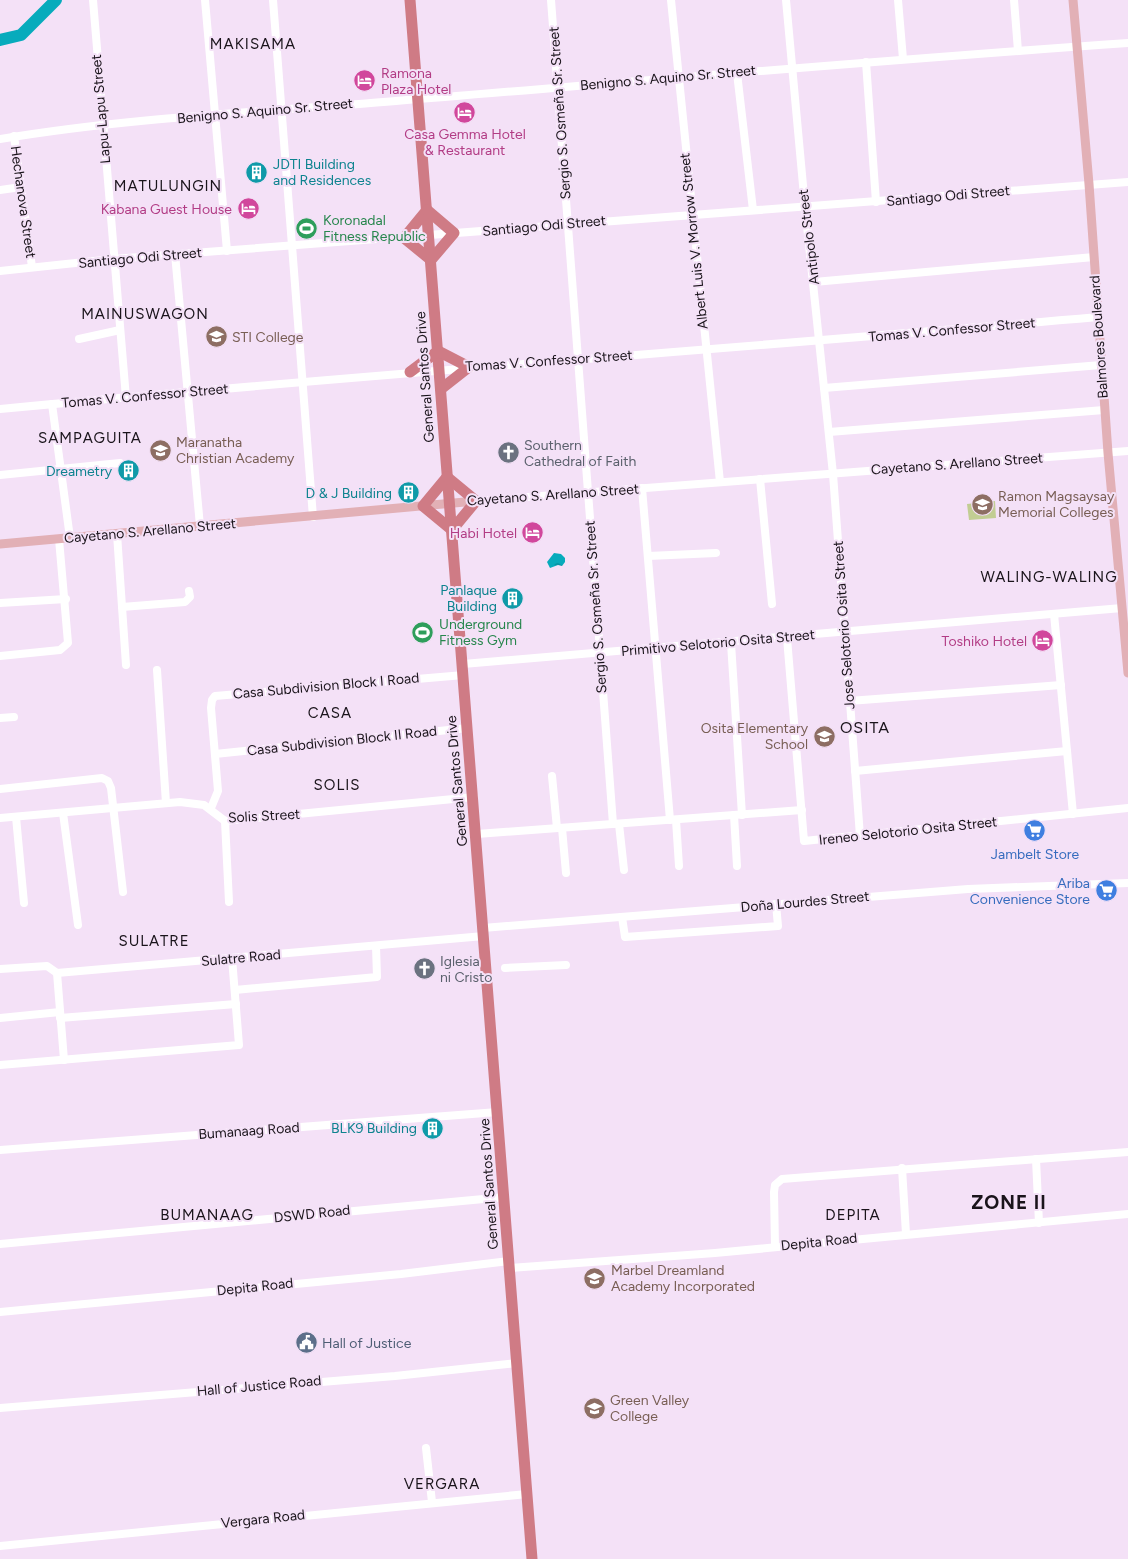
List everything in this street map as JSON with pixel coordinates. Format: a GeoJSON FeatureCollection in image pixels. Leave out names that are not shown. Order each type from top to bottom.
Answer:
{"type":"FeatureCollection","features":[{"type":"Feature","properties":{"kind":"highway","name":"General Santos Drive"},"geometry":{"type":"LineString","coordinates":[[410,0],[477,834],[532,1559]]}},
{"type":"Feature","properties":{"kind":"highway"},"geometry":{"type":"LineString","coordinates":[[427,210],[454,233],[431,260],[404,238],[427,210]]}},
{"type":"Feature","properties":{"kind":"highway"},"geometry":{"type":"LineString","coordinates":[[410,372],[438,351],[468,367],[441,389]]}},
{"type":"Feature","properties":{"kind":"highway"},"geometry":{"type":"LineString","coordinates":[[447,477],[476,501],[452,530],[423,506],[447,477]]}},
{"type":"Feature","properties":{"kind":"main road","name":"Balmores Boulevard"},"geometry":{"type":"LineString","coordinates":[[1073,0],[1089,184],[1104,410],[1122,608],[1127,643],[1128,673]]}},
{"type":"Feature","properties":{"kind":"main road","name":"Cayetano S. Arellano Street"},"geometry":{"type":"LineString","coordinates":[[0,544],[476,501]]}},
{"type":"Feature","properties":{"kind":"street","name":"Lapu-Lapu Street"},"geometry":{"type":"LineString","coordinates":[[93,0],[126,398]]}},
{"type":"Feature","properties":{"kind":"street"},"geometry":{"type":"LineString","coordinates":[[205,0],[227,251]]}},
{"type":"Feature","properties":{"kind":"street"},"geometry":{"type":"LineString","coordinates":[[273,0],[313,517]]}},
{"type":"Feature","properties":{"kind":"street","name":"Sergio S. Osmeña Sr. Street"},"geometry":{"type":"LineString","coordinates":[[551,0],[600,653],[616,824],[624,870]]}},
{"type":"Feature","properties":{"kind":"street","name":"Albert Luis V. Morrow Street"},"geometry":{"type":"LineString","coordinates":[[671,0],[705,350],[720,482]]}},
{"type":"Feature","properties":{"kind":"street","name":"Antipolo Street"},"geometry":{"type":"LineString","coordinates":[[786,0],[791,67],[833,474]]}},
{"type":"Feature","properties":{"kind":"street"},"geometry":{"type":"LineString","coordinates":[[898,0],[903,59]]}},
{"type":"Feature","properties":{"kind":"street"},"geometry":{"type":"LineString","coordinates":[[1014,0],[1018,51]]}},
{"type":"Feature","properties":{"kind":"street","name":"Benigno S. Aquino Sr. Street"},"geometry":{"type":"LineString","coordinates":[[0,139],[102,125],[280,109],[737,73],[791,67],[1128,43]]}},
{"type":"Feature","properties":{"kind":"street"},"geometry":{"type":"LineString","coordinates":[[866,62],[876,202]]}},
{"type":"Feature","properties":{"kind":"street"},"geometry":{"type":"LineString","coordinates":[[737,73],[753,210]]}},
{"type":"Feature","properties":{"kind":"street","name":"Hechanova Street"},"geometry":{"type":"LineString","coordinates":[[14,136],[32,267]]}},
{"type":"Feature","properties":{"kind":"street","name":"Santiago Odi Street"},"geometry":{"type":"LineString","coordinates":[[0,272],[32,267],[174,254],[1128,182]]}},
{"type":"Feature","properties":{"kind":"street"},"geometry":{"type":"LineString","coordinates":[[0,190],[21,187]]}},
{"type":"Feature","properties":{"kind":"street"},"geometry":{"type":"LineString","coordinates":[[174,254],[200,526]]}},
{"type":"Feature","properties":{"kind":"street"},"geometry":{"type":"LineString","coordinates":[[814,282],[1094,257]]}},
{"type":"Feature","properties":{"kind":"street","name":"Tomas V. Confessor Street"},"geometry":{"type":"LineString","coordinates":[[0,409],[440,369],[819,342],[1098,317]]}},
{"type":"Feature","properties":{"kind":"street"},"geometry":{"type":"LineString","coordinates":[[79,339],[120,330]]}},
{"type":"Feature","properties":{"kind":"street"},"geometry":{"type":"LineString","coordinates":[[824,388],[1101,365]]}},
{"type":"Feature","properties":{"kind":"street"},"geometry":{"type":"LineString","coordinates":[[52,404],[70,538]]}},
{"type":"Feature","properties":{"kind":"street"},"geometry":{"type":"LineString","coordinates":[[829,432],[1104,410]]}},
{"type":"Feature","properties":{"kind":"street","name":"Cayetano S. Arellano Street"},"geometry":{"type":"LineString","coordinates":[[476,501],[1128,451]]}},
{"type":"Feature","properties":{"kind":"street"},"geometry":{"type":"LineString","coordinates":[[0,475],[120,463]]}},
{"type":"Feature","properties":{"kind":"street","name":"Jose Selotorio Osita Street"},"geometry":{"type":"LineString","coordinates":[[833,474],[860,836]]}},
{"type":"Feature","properties":{"kind":"street"},"geometry":{"type":"LineString","coordinates":[[760,479],[772,604]]}},
{"type":"Feature","properties":{"kind":"street"},"geometry":{"type":"LineString","coordinates":[[642,488],[656,649],[679,866]]}},
{"type":"Feature","properties":{"kind":"street"},"geometry":{"type":"LineString","coordinates":[[116,534],[126,665]]}},
{"type":"Feature","properties":{"kind":"street"},"geometry":{"type":"LineString","coordinates":[[0,656],[64,648],[69,638],[59,539]]}},
{"type":"Feature","properties":{"kind":"street"},"geometry":{"type":"LineString","coordinates":[[648,556],[716,553]]}},
{"type":"Feature","properties":{"kind":"street"},"geometry":{"type":"LineString","coordinates":[[122,607],[186,602],[190,598],[189,591]]}},
{"type":"Feature","properties":{"kind":"street"},"geometry":{"type":"LineString","coordinates":[[0,603],[66,599]]}},
{"type":"Feature","properties":{"kind":"street","name":"Primitivo Selotorio Osita Street"},"geometry":{"type":"LineString","coordinates":[[463,670],[600,653],[1122,608]]}},
{"type":"Feature","properties":{"kind":"street"},"geometry":{"type":"LineString","coordinates":[[1054,614],[1073,814]]}},
{"type":"Feature","properties":{"kind":"street"},"geometry":{"type":"LineString","coordinates":[[477,834],[802,810],[787,638]]}},
{"type":"Feature","properties":{"kind":"street"},"geometry":{"type":"LineString","coordinates":[[730,643],[738,815],[737,866]]}},
{"type":"Feature","properties":{"kind":"street"},"geometry":{"type":"LineString","coordinates":[[157,670],[166,803]]}},
{"type":"Feature","properties":{"kind":"street","name":"Casa Subdivision Block I Road"},"geometry":{"type":"LineString","coordinates":[[215,754],[212,700],[218,695],[442,677],[463,670]]}},
{"type":"Feature","properties":{"kind":"street"},"geometry":{"type":"LineString","coordinates":[[850,701],[1061,686]]}},
{"type":"Feature","properties":{"kind":"street"},"geometry":{"type":"LineString","coordinates":[[0,718],[14,717]]}},
{"type":"Feature","properties":{"kind":"street","name":"Casa Subdivision Block II Road"},"geometry":{"type":"LineString","coordinates":[[215,754],[468,728]]}},
{"type":"Feature","properties":{"kind":"street"},"geometry":{"type":"LineString","coordinates":[[855,770],[1067,751]]}},
{"type":"Feature","properties":{"kind":"street"},"geometry":{"type":"LineString","coordinates":[[211,808],[218,793],[215,754]]}},
{"type":"Feature","properties":{"kind":"street"},"geometry":{"type":"LineString","coordinates":[[552,776],[566,873]]}},
{"type":"Feature","properties":{"kind":"street"},"geometry":{"type":"LineString","coordinates":[[0,789],[102,778],[110,784],[123,892]]}},
{"type":"Feature","properties":{"kind":"street","name":"Solis Street"},"geometry":{"type":"LineString","coordinates":[[0,818],[166,803],[198,802],[211,808],[225,821],[474,797]]}},
{"type":"Feature","properties":{"kind":"street","name":"Ireneo Selotorio Osita Street"},"geometry":{"type":"LineString","coordinates":[[802,810],[804,841],[1128,808]]}},
{"type":"Feature","properties":{"kind":"street"},"geometry":{"type":"LineString","coordinates":[[63,813],[78,925]]}},
{"type":"Feature","properties":{"kind":"street"},"geometry":{"type":"LineString","coordinates":[[16,817],[24,903]]}},
{"type":"Feature","properties":{"kind":"street"},"geometry":{"type":"LineString","coordinates":[[225,821],[230,902]]}},
{"type":"Feature","properties":{"kind":"street","name":"Doña Lourdes Street"},"geometry":{"type":"LineString","coordinates":[[484,932],[622,917],[968,889],[1128,883]]}},
{"type":"Feature","properties":{"kind":"street"},"geometry":{"type":"LineString","coordinates":[[622,917],[625,937],[778,926],[776,904]]}},
{"type":"Feature","properties":{"kind":"street","name":"Sulatre Road"},"geometry":{"type":"LineString","coordinates":[[0,969],[46,966],[57,973],[376,946],[484,932]]}},
{"type":"Feature","properties":{"kind":"street"},"geometry":{"type":"LineString","coordinates":[[235,990],[377,977],[376,946]]}},
{"type":"Feature","properties":{"kind":"street"},"geometry":{"type":"LineString","coordinates":[[0,1065],[240,1045],[232,958]]}},
{"type":"Feature","properties":{"kind":"street"},"geometry":{"type":"LineString","coordinates":[[505,968],[566,965]]}},
{"type":"Feature","properties":{"kind":"street"},"geometry":{"type":"LineString","coordinates":[[57,973],[64,1060]]}},
{"type":"Feature","properties":{"kind":"street"},"geometry":{"type":"LineString","coordinates":[[0,1018],[236,1004]]}},
{"type":"Feature","properties":{"kind":"street","name":"Bumanaag Road"},"geometry":{"type":"LineString","coordinates":[[0,1150],[498,1112]]}},
{"type":"Feature","properties":{"kind":"street"},"geometry":{"type":"LineString","coordinates":[[775,1247],[774,1192],[778,1181],[902,1168],[1128,1152]]}},
{"type":"Feature","properties":{"kind":"street"},"geometry":{"type":"LineString","coordinates":[[1036,1159],[1039,1223]]}},
{"type":"Feature","properties":{"kind":"street"},"geometry":{"type":"LineString","coordinates":[[902,1168],[906,1234]]}},
{"type":"Feature","properties":{"kind":"street","name":"DSWD Road"},"geometry":{"type":"LineString","coordinates":[[0,1244],[505,1197]]}},
{"type":"Feature","properties":{"kind":"street","name":"Depita Road"},"geometry":{"type":"LineString","coordinates":[[0,1312],[510,1264],[775,1247],[1128,1214]]}},
{"type":"Feature","properties":{"kind":"street","name":"Hall of Justice Road"},"geometry":{"type":"LineString","coordinates":[[0,1408],[395,1376],[518,1363]]}},
{"type":"Feature","properties":{"kind":"street"},"geometry":{"type":"LineString","coordinates":[[426,1448],[432,1502]]}},
{"type":"Feature","properties":{"kind":"street","name":"Vergara Road"},"geometry":{"type":"LineString","coordinates":[[0,1546],[527,1494]]}},
{"type":"Feature","properties":{"kind":"green space"},"geometry":{"type":"Polygon","coordinates":[[[995,501],[996,518],[969,520],[967,504],[995,501]]]}},
{"type":"Feature","properties":{"kind":"water"},"geometry":{"type":"Polygon","coordinates":[[[554,553],[561,554],[565,558],[565,562],[562,566],[558,565],[550,568],[547,562],[554,553]]]}},
{"type":"Feature","properties":{"kind":"waterway"},"geometry":{"type":"LineString","coordinates":[[0,40],[21,35],[56,0]]}},
{"type":"Feature","properties":{"kind":"place","name":"Ramona Plaza Hotel"},"geometry":{"type":"Point","coordinates":[365,81]}},
{"type":"Feature","properties":{"kind":"place","name":"Casa Gemma Hotel & Restaurant"},"geometry":{"type":"Point","coordinates":[465,112]}},
{"type":"Feature","properties":{"kind":"place","name":"JDTI Building and Residences"},"geometry":{"type":"Point","coordinates":[257,172]}},
{"type":"Feature","properties":{"kind":"place","name":"Kabana Guest House"},"geometry":{"type":"Point","coordinates":[248,209]}},
{"type":"Feature","properties":{"kind":"place","name":"Koronadal Fitness Republic"},"geometry":{"type":"Point","coordinates":[307,228]}},
{"type":"Feature","properties":{"kind":"place","name":"STI College"},"geometry":{"type":"Point","coordinates":[216,337]}},
{"type":"Feature","properties":{"kind":"place","name":"Maranatha Christian Academy"},"geometry":{"type":"Point","coordinates":[160,450]}},
{"type":"Feature","properties":{"kind":"place","name":"Southern Cathedral of Faith"},"geometry":{"type":"Point","coordinates":[508,453]}},
{"type":"Feature","properties":{"kind":"place","name":"Dreametry"},"geometry":{"type":"Point","coordinates":[128,471]}},
{"type":"Feature","properties":{"kind":"place","name":"D & J Building"},"geometry":{"type":"Point","coordinates":[408,493]}},
{"type":"Feature","properties":{"kind":"place","name":"Ramon Magsaysay Memorial Colleges"},"geometry":{"type":"Point","coordinates":[982,504]}},
{"type":"Feature","properties":{"kind":"place","name":"Habi Hotel"},"geometry":{"type":"Point","coordinates":[533,533]}},
{"type":"Feature","properties":{"kind":"place","name":"Panlaque Building"},"geometry":{"type":"Point","coordinates":[513,598]}},
{"type":"Feature","properties":{"kind":"place","name":"Underground Fitness Gym"},"geometry":{"type":"Point","coordinates":[423,632]}},
{"type":"Feature","properties":{"kind":"place","name":"Toshiko Hotel"},"geometry":{"type":"Point","coordinates":[1043,641]}},
{"type":"Feature","properties":{"kind":"place","name":"Osita Elementary School"},"geometry":{"type":"Point","coordinates":[824,736]}},
{"type":"Feature","properties":{"kind":"place","name":"Jambelt Store"},"geometry":{"type":"Point","coordinates":[1035,831]}},
{"type":"Feature","properties":{"kind":"place","name":"Ariba Convenience Store"},"geometry":{"type":"Point","coordinates":[1106,891]}},
{"type":"Feature","properties":{"kind":"place","name":"Iglesia ni Cristo"},"geometry":{"type":"Point","coordinates":[424,969]}},
{"type":"Feature","properties":{"kind":"place","name":"BLK9 Building"},"geometry":{"type":"Point","coordinates":[433,1128]}},
{"type":"Feature","properties":{"kind":"place","name":"Marbel Dreamland Academy Incorporated"},"geometry":{"type":"Point","coordinates":[595,1278]}},
{"type":"Feature","properties":{"kind":"place","name":"Hall of Justice"},"geometry":{"type":"Point","coordinates":[306,1343]}},
{"type":"Feature","properties":{"kind":"place","name":"Green Valley College"},"geometry":{"type":"Point","coordinates":[594,1408]}},
{"type":"Feature","properties":{"kind":"district","name":"MAKISAMA"},"geometry":{"type":"Point","coordinates":[253,44]}},
{"type":"Feature","properties":{"kind":"district","name":"MATULUNGIN"},"geometry":{"type":"Point","coordinates":[168,186]}},
{"type":"Feature","properties":{"kind":"district","name":"MAINUSWAGON"},"geometry":{"type":"Point","coordinates":[145,314]}},
{"type":"Feature","properties":{"kind":"district","name":"SAMPAGUITA"},"geometry":{"type":"Point","coordinates":[90,438]}},
{"type":"Feature","properties":{"kind":"district","name":"WALING-WALING"},"geometry":{"type":"Point","coordinates":[1049,577]}},
{"type":"Feature","properties":{"kind":"district","name":"CASA"},"geometry":{"type":"Point","coordinates":[330,713]}},
{"type":"Feature","properties":{"kind":"district","name":"OSITA"},"geometry":{"type":"Point","coordinates":[865,727]}},
{"type":"Feature","properties":{"kind":"district","name":"SOLIS"},"geometry":{"type":"Point","coordinates":[337,785]}},
{"type":"Feature","properties":{"kind":"district","name":"SULATRE"},"geometry":{"type":"Point","coordinates":[154,941]}},
{"type":"Feature","properties":{"kind":"district","name":"ZONE II"},"geometry":{"type":"Point","coordinates":[1009,1202]}},
{"type":"Feature","properties":{"kind":"district","name":"BUMANAAG"},"geometry":{"type":"Point","coordinates":[207,1215]}},
{"type":"Feature","properties":{"kind":"district","name":"DEPITA"},"geometry":{"type":"Point","coordinates":[853,1215]}},
{"type":"Feature","properties":{"kind":"district","name":"VERGARA"},"geometry":{"type":"Point","coordinates":[442,1484]}}]}
